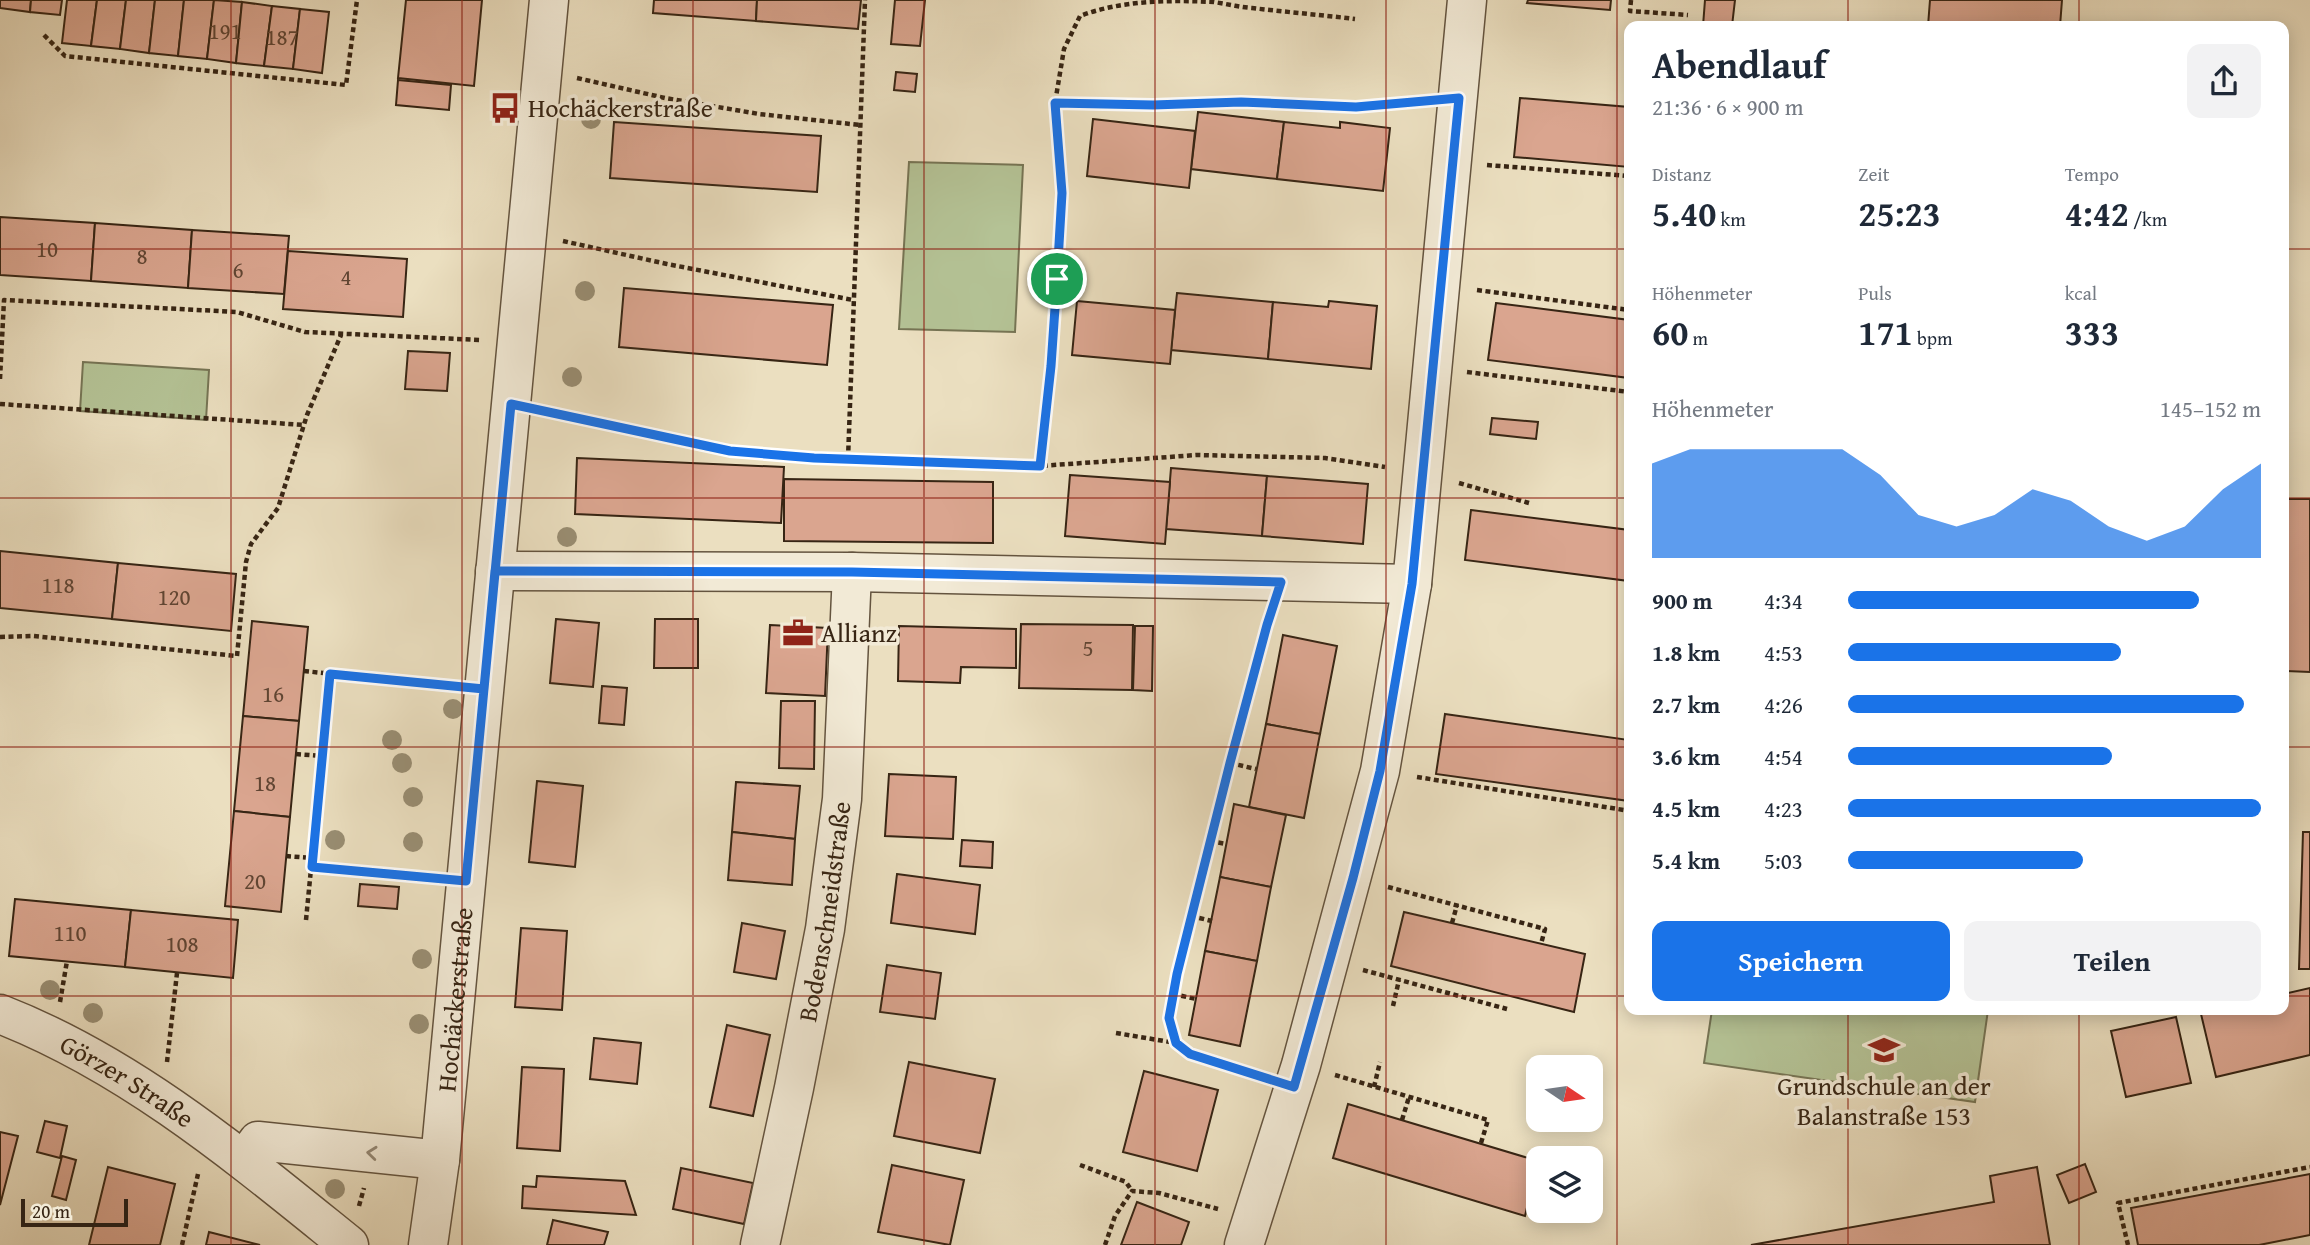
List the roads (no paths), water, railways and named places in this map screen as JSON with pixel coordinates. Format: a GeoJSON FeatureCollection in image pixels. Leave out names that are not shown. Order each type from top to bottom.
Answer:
{"type":"FeatureCollection","features":[{"type":"Feature","properties":{"kind":"street","name":"Hochäckerstraße"},"geometry":{"type":"LineString","coordinates":[[428,1245],[440,1160],[549,0]]}},
{"type":"Feature","properties":{"kind":"street"},"geometry":{"type":"LineString","coordinates":[[1248,1232],[1330,961],[1380,771],[1412,584],[1467,0]]}},
{"type":"Feature","properties":{"kind":"street"},"geometry":{"type":"LineString","coordinates":[[495,571],[852,572],[1412,584]]}},
{"type":"Feature","properties":{"kind":"street","name":"Bodenschneidstraße"},"geometry":{"type":"LineString","coordinates":[[760,1245],[825,929],[842,799],[852,572]]}},
{"type":"Feature","properties":{"kind":"street","name":"Görzer Straße"},"geometry":{"type":"LineString","coordinates":[[0,1014],[30,1026],[128,1079],[244,1160],[347,1244]]}},
{"type":"Feature","properties":{"kind":"street"},"geometry":{"type":"LineString","coordinates":[[244,1160],[258,1141],[440,1160]]}},
{"type":"Feature","properties":{"kind":"place","name":"Hochäckerstraße"},"geometry":{"type":"Point","coordinates":[505,108]}},
{"type":"Feature","properties":{"kind":"place","name":"Allianz"},"geometry":{"type":"Point","coordinates":[798,633]}},
{"type":"Feature","properties":{"kind":"place","name":"Grundschule an der Balanstraße 153"},"geometry":{"type":"Point","coordinates":[1884,1050]}}]}
